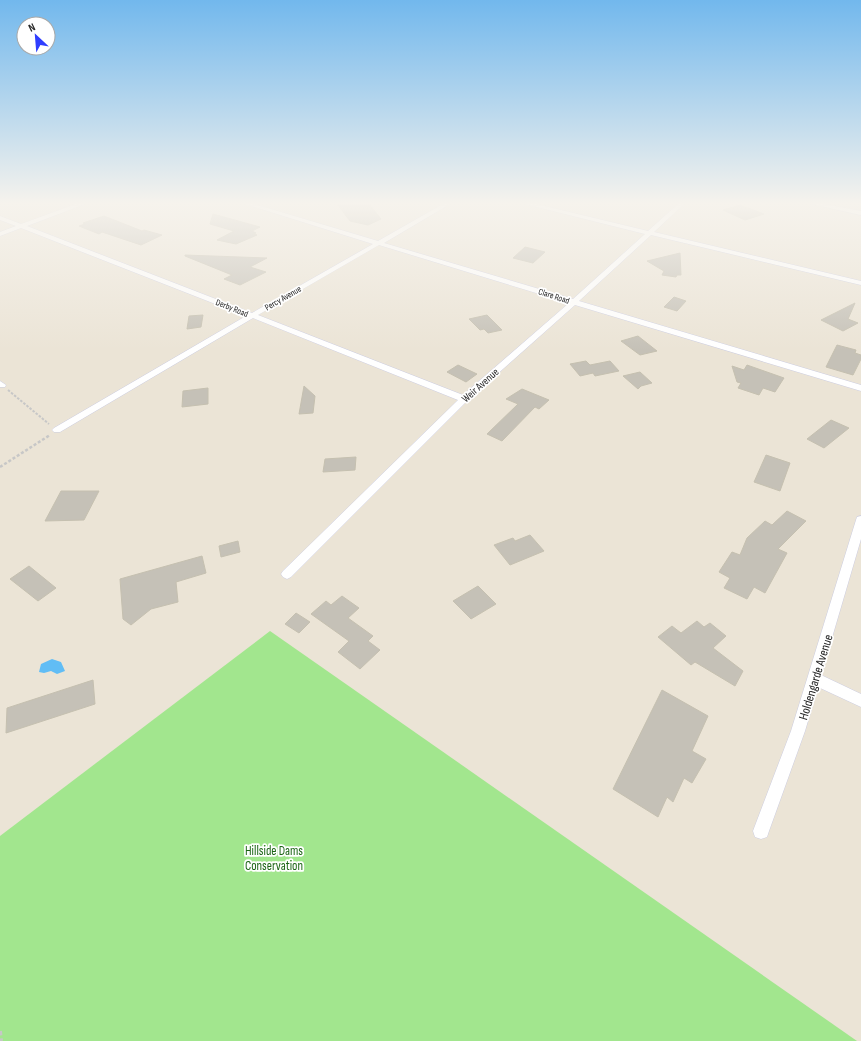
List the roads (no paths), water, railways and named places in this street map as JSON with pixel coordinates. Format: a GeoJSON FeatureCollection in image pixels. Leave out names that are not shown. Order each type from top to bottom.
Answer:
{"type":"FeatureCollection","features":[{"type":"Feature","properties":{"kind":"street","name":"Derby Road"},"geometry":{"type":"LineString","coordinates":[[91,253],[464,399]]}},
{"type":"Feature","properties":{"kind":"street","name":"Percy Avenue"},"geometry":{"type":"LineString","coordinates":[[57,430],[362,253]]}},
{"type":"Feature","properties":{"kind":"street","name":"Clare Road"},"geometry":{"type":"LineString","coordinates":[[411,253],[861,388]]}},
{"type":"Feature","properties":{"kind":"street","name":"Weir Avenue"},"geometry":{"type":"LineString","coordinates":[[287,574],[464,399],[574,302],[627,253]]}},
{"type":"Feature","properties":{"kind":"street"},"geometry":{"type":"LineString","coordinates":[[731,253],[861,283]]}},
{"type":"Feature","properties":{"kind":"street","name":"Holdengarde Avenue"},"geometry":{"type":"LineString","coordinates":[[761,831],[798,731],[861,520]]}},
{"type":"Feature","properties":{"kind":"street"},"geometry":{"type":"LineString","coordinates":[[815,678],[861,701]]}},
{"type":"Feature","properties":{"kind":"water"},"geometry":{"type":"Polygon","coordinates":[[[52,659],[61,662],[65,671],[57,674],[51,671],[44,673],[39,672],[41,664],[52,659]]]}},
{"type":"Feature","properties":{"kind":"park label","name":"Hillside Dams Conservation"},"geometry":{"type":"Point","coordinates":[274,858]}}]}
